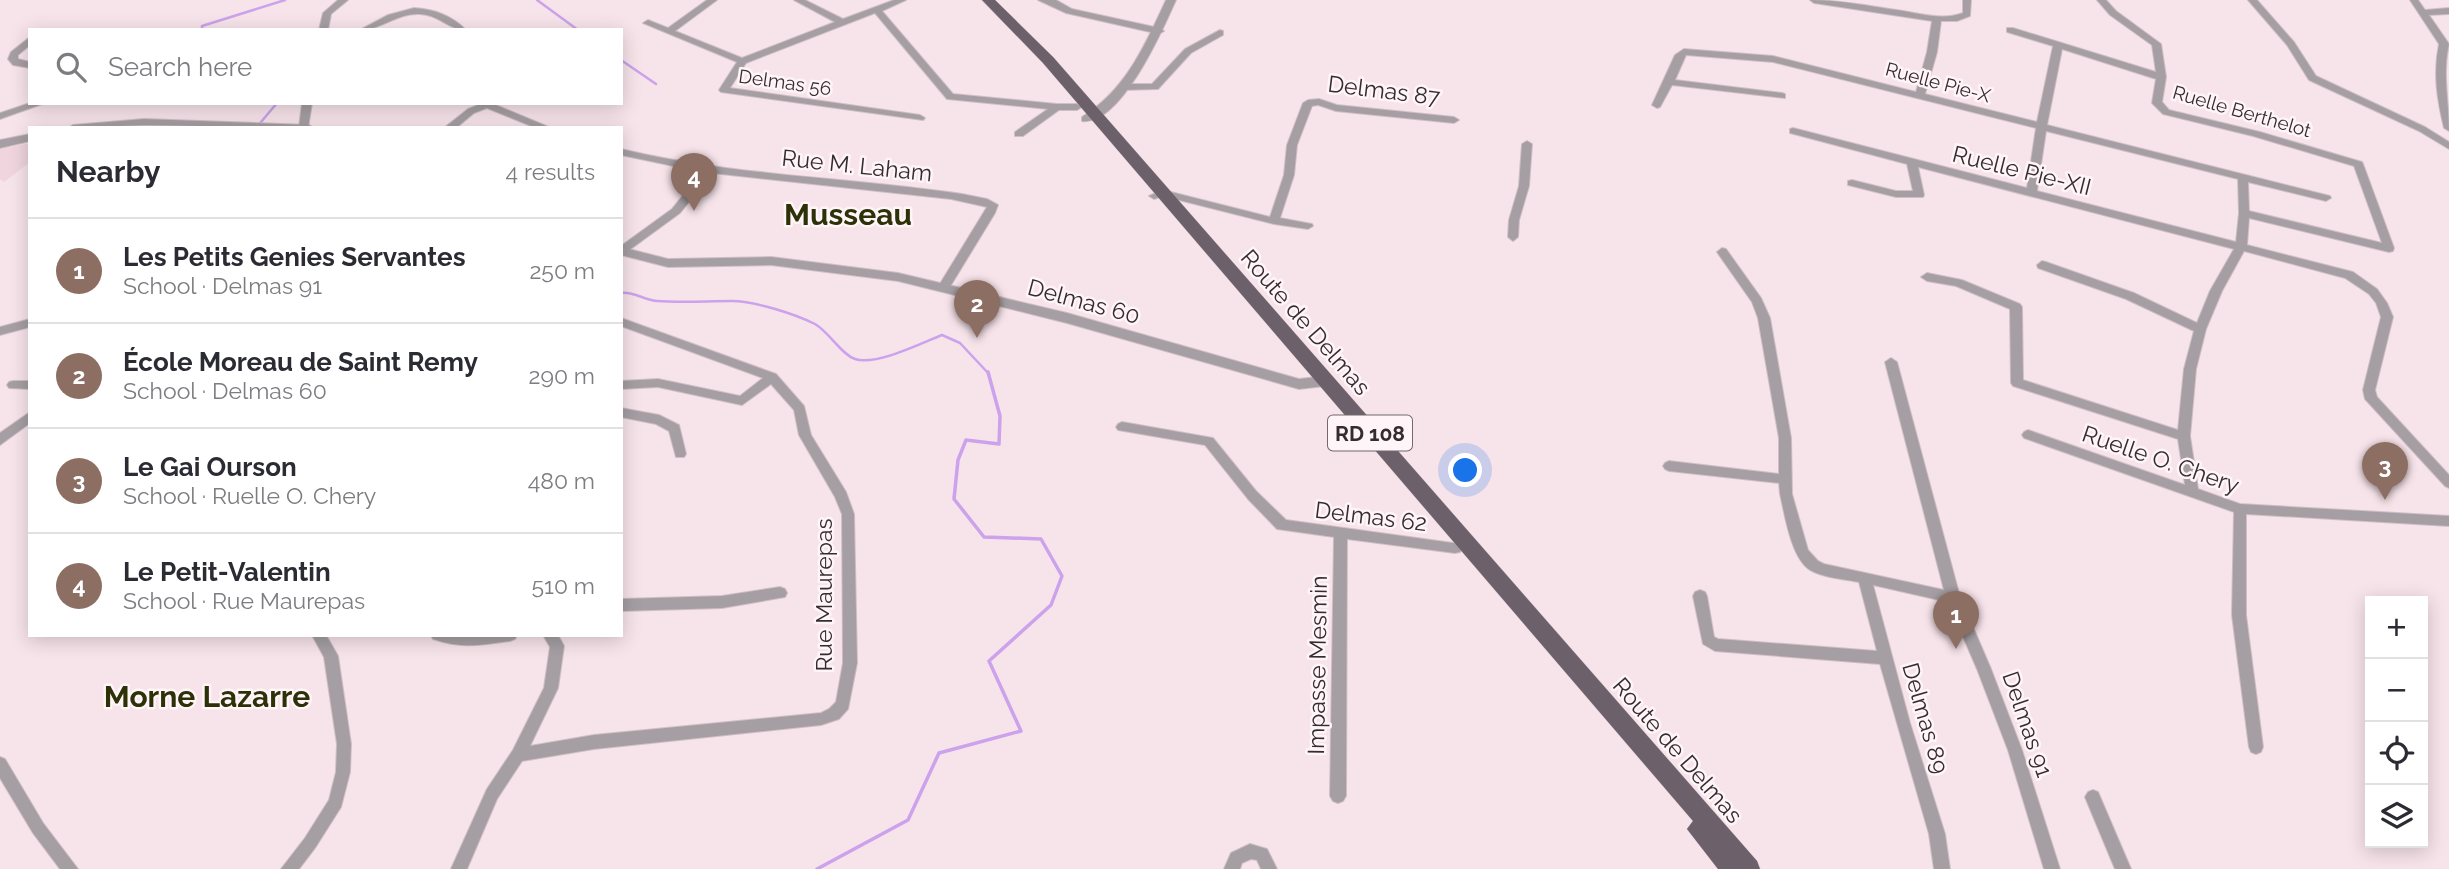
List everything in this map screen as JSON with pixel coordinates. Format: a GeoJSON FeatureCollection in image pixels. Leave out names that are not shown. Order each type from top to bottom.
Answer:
{"type":"FeatureCollection","features":[{"type":"Feature","properties":{"kind":"main road","name":"Route de Delmas"},"geometry":{"type":"LineString","coordinates":[[976,0],[1086,114],[1749,869]]}},
{"type":"Feature","properties":{"kind":"main road","name":"Route de Delmas"},"geometry":{"type":"LineString","coordinates":[[988,0],[1048,61],[1086,114]]}},
{"type":"Feature","properties":{"kind":"main road","name":"Route de Delmas"},"geometry":{"type":"LineString","coordinates":[[1321,382],[1455,548],[1732,869]]}},
{"type":"Feature","properties":{"kind":"street"},"geometry":{"type":"LineString","coordinates":[[323,28],[327,13],[344,0]]}},
{"type":"Feature","properties":{"kind":"street"},"geometry":{"type":"LineString","coordinates":[[669,31],[713,0]]}},
{"type":"Feature","properties":{"kind":"street"},"geometry":{"type":"LineString","coordinates":[[797,0],[841,22]]}},
{"type":"Feature","properties":{"kind":"street","name":"Delmas 56"},"geometry":{"type":"LineString","coordinates":[[902,0],[742,61],[723,88],[726,92],[920,118]]}},
{"type":"Feature","properties":{"kind":"street"},"geometry":{"type":"LineString","coordinates":[[1042,0],[1053,2],[1069,11],[1159,31]]}},
{"type":"Feature","properties":{"kind":"street"},"geometry":{"type":"LineString","coordinates":[[877,10],[950,97],[1057,107],[1086,114],[1101,112],[1123,87],[1159,31],[1171,0]]}},
{"type":"Feature","properties":{"kind":"street"},"geometry":{"type":"LineString","coordinates":[[1814,0],[1860,3],[1937,19],[1962,18],[1967,14],[1967,0]]}},
{"type":"Feature","properties":{"kind":"street","name":"Ruelle Berthelot"},"geometry":{"type":"LineString","coordinates":[[2101,0],[2113,13],[2154,41],[2161,77],[2157,103],[2166,112],[2354,162],[2361,167],[2389,247],[2386,249],[2244,212]]}},
{"type":"Feature","properties":{"kind":"street"},"geometry":{"type":"LineString","coordinates":[[2252,0],[2291,44],[2312,78],[2422,129],[2449,146]]}},
{"type":"Feature","properties":{"kind":"street"},"geometry":{"type":"LineString","coordinates":[[2414,0],[2444,44],[2439,64],[2440,86],[2449,128]]}},
{"type":"Feature","properties":{"kind":"street"},"geometry":{"type":"LineString","coordinates":[[368,28],[397,12],[418,6],[443,12],[460,28]]}},
{"type":"Feature","properties":{"kind":"street"},"geometry":{"type":"LineString","coordinates":[[2422,13],[2449,11]]}},
{"type":"Feature","properties":{"kind":"street"},"geometry":{"type":"LineString","coordinates":[[1920,95],[1932,52],[1937,19]]}},
{"type":"Feature","properties":{"kind":"street"},"geometry":{"type":"LineString","coordinates":[[648,23],[742,61]]}},
{"type":"Feature","properties":{"kind":"street"},"geometry":{"type":"LineString","coordinates":[[2010,30],[2161,77]]}},
{"type":"Feature","properties":{"kind":"street"},"geometry":{"type":"LineString","coordinates":[[1123,87],[1155,87],[1188,51],[1220,33]]}},
{"type":"Feature","properties":{"kind":"street"},"geometry":{"type":"LineString","coordinates":[[28,42],[14,54],[13,60],[16,64],[28,65]]}},
{"type":"Feature","properties":{"kind":"street"},"geometry":{"type":"LineString","coordinates":[[2032,191],[2041,128],[2058,45]]}},
{"type":"Feature","properties":{"kind":"street","name":"Ruelle Pie-X"},"geometry":{"type":"LineString","coordinates":[[1669,82],[1680,55],[1684,52],[1773,59],[2326,198]]}},
{"type":"Feature","properties":{"kind":"street"},"geometry":{"type":"LineString","coordinates":[[1657,105],[1669,82],[1783,96]]}},
{"type":"Feature","properties":{"kind":"street","name":"Delmas 87"},"geometry":{"type":"LineString","coordinates":[[1274,221],[1289,175],[1292,145],[1308,103],[1319,102],[1336,108],[1454,120]]}},
{"type":"Feature","properties":{"kind":"street"},"geometry":{"type":"LineString","coordinates":[[0,117],[34,105]]}},
{"type":"Feature","properties":{"kind":"street"},"geometry":{"type":"LineString","coordinates":[[307,105],[307,126]]}},
{"type":"Feature","properties":{"kind":"street"},"geometry":{"type":"LineString","coordinates":[[451,126],[471,110],[486,105]]}},
{"type":"Feature","properties":{"kind":"street"},"geometry":{"type":"LineString","coordinates":[[491,105],[541,126]]}},
{"type":"Feature","properties":{"kind":"street"},"geometry":{"type":"LineString","coordinates":[[1019,134],[1057,107]]}},
{"type":"Feature","properties":{"kind":"street"},"geometry":{"type":"LineString","coordinates":[[97,126],[144,122],[248,126]]}},
{"type":"Feature","properties":{"kind":"street","name":"Ruelle Pie-XII"},"geometry":{"type":"LineString","coordinates":[[1793,131],[2032,191],[2349,275],[2363,282],[2378,295],[2387,317],[2369,390],[2371,399],[2449,483]]}},
{"type":"Feature","properties":{"kind":"street"},"geometry":{"type":"LineString","coordinates":[[0,144],[28,137]]}},
{"type":"Feature","properties":{"kind":"street"},"geometry":{"type":"LineString","coordinates":[[1513,237],[1514,220],[1524,186],[1527,144]]}},
{"type":"Feature","properties":{"kind":"street","name":"Rue M. Laham"},"geometry":{"type":"LineString","coordinates":[[623,153],[654,162],[709,170],[848,182],[993,205],[944,287]]}},
{"type":"Feature","properties":{"kind":"street"},"geometry":{"type":"LineString","coordinates":[[1852,183],[1896,194],[1919,195],[1912,162]]}},
{"type":"Feature","properties":{"kind":"street"},"geometry":{"type":"LineString","coordinates":[[623,251],[676,212],[709,170]]}},
{"type":"Feature","properties":{"kind":"street"},"geometry":{"type":"LineString","coordinates":[[2192,490],[2184,436],[2190,369],[2200,330],[2216,291],[2241,247],[2243,179]]}},
{"type":"Feature","properties":{"kind":"street"},"geometry":{"type":"LineString","coordinates":[[1158,195],[1308,226]]}},
{"type":"Feature","properties":{"kind":"street","name":"Delmas 60"},"geometry":{"type":"LineString","coordinates":[[623,252],[668,263],[751,260],[792,262],[944,287],[1122,332],[1299,384],[1321,382]]}},
{"type":"Feature","properties":{"kind":"street"},"geometry":{"type":"LineString","coordinates":[[1722,252],[1757,301],[1764,318],[1785,438],[1784,479],[1802,552],[1807,559],[1823,569],[1953,597]]}},
{"type":"Feature","properties":{"kind":"street"},"geometry":{"type":"LineString","coordinates":[[2042,265],[2130,296],[2200,330]]}},
{"type":"Feature","properties":{"kind":"street"},"geometry":{"type":"LineString","coordinates":[[1927,278],[1958,283],[2016,307],[2017,383],[2184,436]]}},
{"type":"Feature","properties":{"kind":"street"},"geometry":{"type":"LineString","coordinates":[[0,331],[28,324]]}},
{"type":"Feature","properties":{"kind":"street"},"geometry":{"type":"LineString","coordinates":[[623,324],[772,377]]}},
{"type":"Feature","properties":{"kind":"street","name":"Delmas 91"},"geometry":{"type":"LineString","coordinates":[[1891,362],[1953,597],[2015,750],[2052,869]]}},
{"type":"Feature","properties":{"kind":"street"},"geometry":{"type":"LineString","coordinates":[[623,385],[658,383],[742,401],[772,377]]}},
{"type":"Feature","properties":{"kind":"street","name":"Rue Maurepas"},"geometry":{"type":"LineString","coordinates":[[518,755],[594,742],[821,719],[834,714],[843,705],[850,663],[848,514],[841,496],[806,435],[800,410],[772,377]]}},
{"type":"Feature","properties":{"kind":"street"},"geometry":{"type":"LineString","coordinates":[[13,385],[28,384]]}},
{"type":"Feature","properties":{"kind":"street"},"geometry":{"type":"LineString","coordinates":[[623,412],[659,420],[675,428],[680,454]]}},
{"type":"Feature","properties":{"kind":"street"},"geometry":{"type":"LineString","coordinates":[[0,440],[28,418]]}},
{"type":"Feature","properties":{"kind":"street","name":"Delmas 62"},"geometry":{"type":"LineString","coordinates":[[1122,427],[1209,441],[1252,495],[1282,525],[1455,548]]}},
{"type":"Feature","properties":{"kind":"street","name":"Ruelle O. Chery"},"geometry":{"type":"LineString","coordinates":[[2028,435],[2192,490],[2240,509],[2449,521]]}},
{"type":"Feature","properties":{"kind":"street"},"geometry":{"type":"LineString","coordinates":[[1669,466],[1784,479]]}},
{"type":"Feature","properties":{"kind":"street"},"geometry":{"type":"LineString","coordinates":[[2240,509],[2239,615],[2256,747]]}},
{"type":"Feature","properties":{"kind":"street","name":"Impasse Mesmin"},"geometry":{"type":"LineString","coordinates":[[1338,796],[1341,533]]}},
{"type":"Feature","properties":{"kind":"street","name":"Delmas 89"},"geometry":{"type":"LineString","coordinates":[[1865,580],[1903,723],[1937,834],[1942,869]]}},
{"type":"Feature","properties":{"kind":"street"},"geometry":{"type":"LineString","coordinates":[[623,605],[722,602],[780,593]]}},
{"type":"Feature","properties":{"kind":"street"},"geometry":{"type":"LineString","coordinates":[[1700,596],[1708,640],[1715,645],[1886,658]]}},
{"type":"Feature","properties":{"kind":"street"},"geometry":{"type":"LineString","coordinates":[[289,869],[310,844],[336,802],[343,772],[344,744],[331,656],[320,637]]}},
{"type":"Feature","properties":{"kind":"street"},"geometry":{"type":"LineString","coordinates":[[448,637],[468,641],[496,637]]}},
{"type":"Feature","properties":{"kind":"street"},"geometry":{"type":"LineString","coordinates":[[460,869],[492,794],[518,755],[551,688],[557,646],[552,637]]}},
{"type":"Feature","properties":{"kind":"street"},"geometry":{"type":"LineString","coordinates":[[0,764],[38,828],[70,869]]}},
{"type":"Feature","properties":{"kind":"street"},"geometry":{"type":"LineString","coordinates":[[2093,797],[2123,869]]}},
{"type":"Feature","properties":{"kind":"street"},"geometry":{"type":"LineString","coordinates":[[1232,869],[1236,858],[1250,850],[1262,854],[1269,869]]}},
{"type":"Feature","properties":{"kind":"shaded area"},"geometry":{"type":"Polygon","coordinates":[[[28,143],[28,164],[4,182],[0,179],[0,149],[28,143]]]}},
{"type":"Feature","properties":{"kind":"waterway"},"geometry":{"type":"LineString","coordinates":[[202,28],[285,0]]}},
{"type":"Feature","properties":{"kind":"waterway"},"geometry":{"type":"LineString","coordinates":[[537,0],[575,28]]}},
{"type":"Feature","properties":{"kind":"waterway"},"geometry":{"type":"LineString","coordinates":[[623,61],[656,84]]}},
{"type":"Feature","properties":{"kind":"waterway"},"geometry":{"type":"LineString","coordinates":[[258,126],[275,105]]}},
{"type":"Feature","properties":{"kind":"waterway"},"geometry":{"type":"LineString","coordinates":[[623,293],[657,301],[732,301],[774,309],[815,324],[855,359],[875,359],[899,353],[942,335],[960,343],[988,373]]}},
{"type":"Feature","properties":{"kind":"waterway"},"geometry":{"type":"LineString","coordinates":[[817,869],[908,820],[939,753],[1021,731],[989,661],[1051,605],[1062,576],[1041,539],[984,537],[954,499],[958,460],[966,440],[999,444],[1000,416],[988,373]]}},
{"type":"Feature","properties":{"kind":"place","name":"Le Petit-Valentin"},"geometry":{"type":"Point","coordinates":[694,211]}},
{"type":"Feature","properties":{"kind":"place","name":"École Moreau de Saint Remy"},"geometry":{"type":"Point","coordinates":[977,338]}},
{"type":"Feature","properties":{"kind":"place","name":"Le Gai Ourson"},"geometry":{"type":"Point","coordinates":[2385,500]}},
{"type":"Feature","properties":{"kind":"place","name":"Les Petits Genies Servantes"},"geometry":{"type":"Point","coordinates":[1956,649]}},
{"type":"Feature","properties":{"kind":"district","name":"Musseau"},"geometry":{"type":"Point","coordinates":[848,214]}},
{"type":"Feature","properties":{"kind":"district","name":"Morne Lazarre"},"geometry":{"type":"Point","coordinates":[207,696]}}]}
